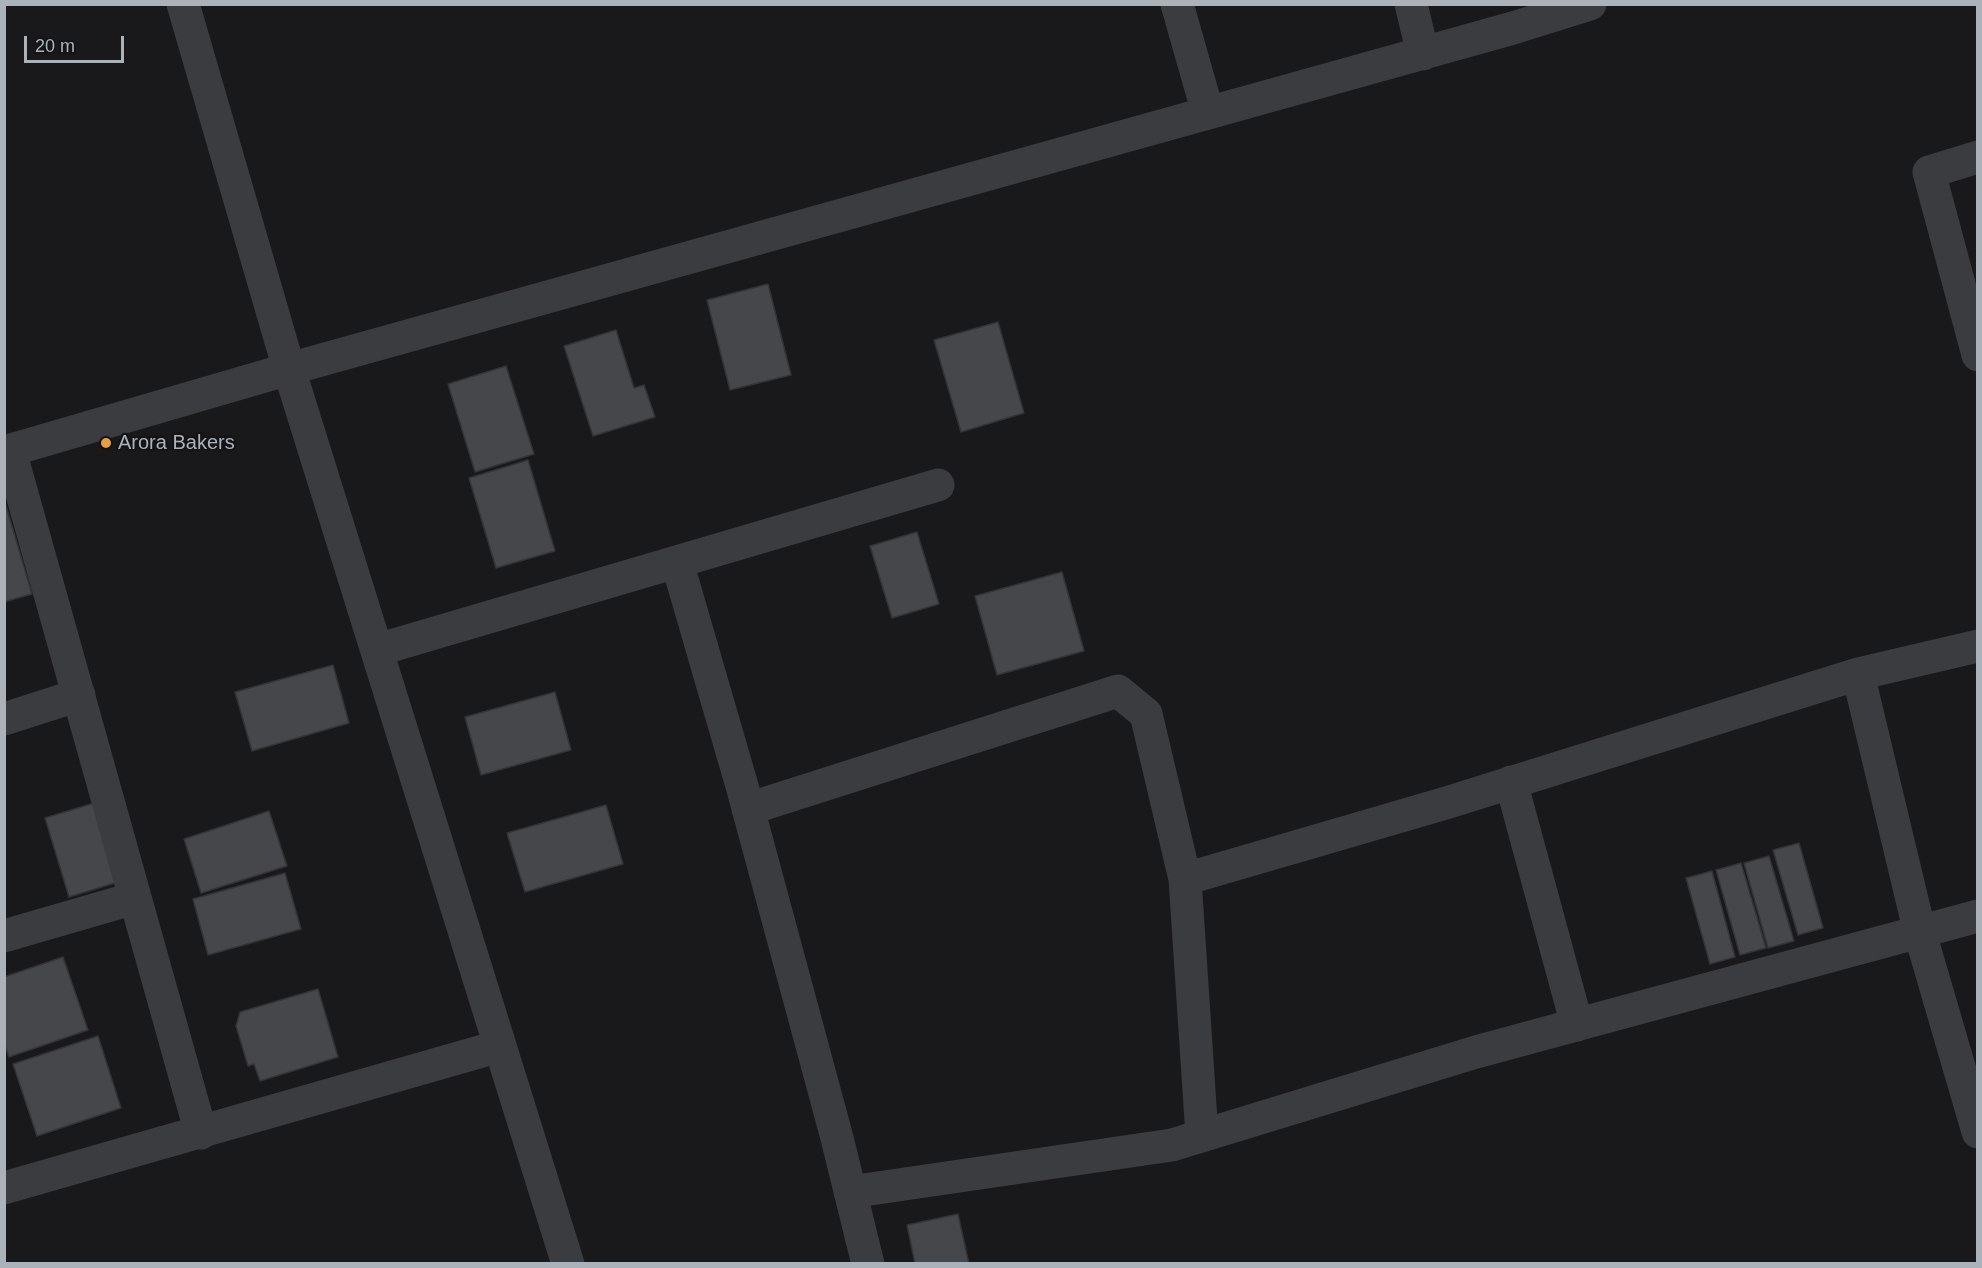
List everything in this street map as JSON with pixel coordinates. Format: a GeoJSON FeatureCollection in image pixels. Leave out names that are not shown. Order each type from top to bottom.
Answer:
{"type":"FeatureCollection","features":[{"type":"Feature","properties":{"kind":"street"},"geometry":{"type":"LineString","coordinates":[[183,4],[289,369],[568,1263]]}},
{"type":"Feature","properties":{"kind":"street"},"geometry":{"type":"LineString","coordinates":[[1177,4],[1208,113]]}},
{"type":"Feature","properties":{"kind":"street"},"geometry":{"type":"LineString","coordinates":[[1411,4],[1423,54]]}},
{"type":"Feature","properties":{"kind":"street"},"geometry":{"type":"LineString","coordinates":[[201,1133],[79,695],[7,452],[289,369],[1423,54],[1590,4]]}},
{"type":"Feature","properties":{"kind":"street"},"geometry":{"type":"LineString","coordinates":[[1977,157],[1929,172],[1977,355]]}},
{"type":"Feature","properties":{"kind":"street"},"geometry":{"type":"LineString","coordinates":[[377,650],[938,485]]}},
{"type":"Feature","properties":{"kind":"street"},"geometry":{"type":"LineString","coordinates":[[677,561],[748,809],[868,1263]]}},
{"type":"Feature","properties":{"kind":"street"},"geometry":{"type":"LineString","coordinates":[[1185,879],[1511,783],[1858,674],[1977,646]]}},
{"type":"Feature","properties":{"kind":"street"},"geometry":{"type":"LineString","coordinates":[[1858,674],[1920,933],[1977,1132]]}},
{"type":"Feature","properties":{"kind":"street"},"geometry":{"type":"LineString","coordinates":[[748,809],[1118,691],[1146,714],[1185,879],[1202,1136]]}},
{"type":"Feature","properties":{"kind":"street"},"geometry":{"type":"LineString","coordinates":[[4,718],[79,695]]}},
{"type":"Feature","properties":{"kind":"street"},"geometry":{"type":"LineString","coordinates":[[1511,783],[1577,1025]]}},
{"type":"Feature","properties":{"kind":"street"},"geometry":{"type":"LineString","coordinates":[[4,936],[135,898]]}},
{"type":"Feature","properties":{"kind":"street"},"geometry":{"type":"LineString","coordinates":[[850,1192],[1172,1145],[1476,1052],[1977,916]]}},
{"type":"Feature","properties":{"kind":"street"},"geometry":{"type":"LineString","coordinates":[[4,1188],[500,1046]]}},
{"type":"Feature","properties":{"kind":"building"},"geometry":{"type":"Polygon","coordinates":[[[768,284],[791,375],[730,390],[707,300],[768,284]]]}},
{"type":"Feature","properties":{"kind":"building"},"geometry":{"type":"Polygon","coordinates":[[[998,322],[1024,413],[961,432],[934,340],[998,322]]]}},
{"type":"Feature","properties":{"kind":"building"},"geometry":{"type":"Polygon","coordinates":[[[616,330],[634,388],[644,385],[655,417],[593,436],[564,346],[616,330]]]}},
{"type":"Feature","properties":{"kind":"building"},"geometry":{"type":"Polygon","coordinates":[[[506,366],[534,454],[475,472],[448,384],[506,366]]]}},
{"type":"Feature","properties":{"kind":"building"},"geometry":{"type":"Polygon","coordinates":[[[528,460],[555,551],[496,568],[469,478],[528,460]]]}},
{"type":"Feature","properties":{"kind":"building"},"geometry":{"type":"Polygon","coordinates":[[[4,499],[32,594],[4,602],[4,499]]]}},
{"type":"Feature","properties":{"kind":"building"},"geometry":{"type":"Polygon","coordinates":[[[917,532],[939,604],[892,618],[870,546],[917,532]]]}},
{"type":"Feature","properties":{"kind":"building"},"geometry":{"type":"Polygon","coordinates":[[[1062,572],[1084,651],[997,675],[975,596],[1062,572]]]}},
{"type":"Feature","properties":{"kind":"building"},"geometry":{"type":"Polygon","coordinates":[[[333,665],[349,723],[252,751],[235,692],[333,665]]]}},
{"type":"Feature","properties":{"kind":"building"},"geometry":{"type":"Polygon","coordinates":[[[555,692],[571,750],[481,775],[465,717],[555,692]]]}},
{"type":"Feature","properties":{"kind":"building"},"geometry":{"type":"Polygon","coordinates":[[[94,803],[118,882],[69,897],[45,818],[94,803]]]}},
{"type":"Feature","properties":{"kind":"building"},"geometry":{"type":"Polygon","coordinates":[[[606,805],[623,864],[525,892],[507,833],[606,805]]]}},
{"type":"Feature","properties":{"kind":"building"},"geometry":{"type":"Polygon","coordinates":[[[269,811],[287,866],[201,893],[184,839],[269,811]]]}},
{"type":"Feature","properties":{"kind":"building"},"geometry":{"type":"Polygon","coordinates":[[[1799,843],[1823,928],[1798,935],[1773,850],[1799,843]]]}},
{"type":"Feature","properties":{"kind":"building"},"geometry":{"type":"Polygon","coordinates":[[[1769,856],[1794,941],[1768,948],[1744,863],[1769,856]]]}},
{"type":"Feature","properties":{"kind":"building"},"geometry":{"type":"Polygon","coordinates":[[[1741,863],[1766,948],[1740,955],[1716,870],[1741,863]]]}},
{"type":"Feature","properties":{"kind":"building"},"geometry":{"type":"Polygon","coordinates":[[[1712,871],[1735,957],[1710,964],[1686,878],[1712,871]]]}},
{"type":"Feature","properties":{"kind":"building"},"geometry":{"type":"Polygon","coordinates":[[[285,873],[301,929],[208,955],[193,899],[285,873]]]}},
{"type":"Feature","properties":{"kind":"building"},"geometry":{"type":"Polygon","coordinates":[[[63,957],[88,1030],[9,1057],[4,1043],[4,977],[63,957]]]}},
{"type":"Feature","properties":{"kind":"building"},"geometry":{"type":"Polygon","coordinates":[[[318,989],[338,1057],[260,1081],[254,1064],[248,1066],[236,1026],[240,1012],[318,989]]]}},
{"type":"Feature","properties":{"kind":"building"},"geometry":{"type":"Polygon","coordinates":[[[98,1036],[121,1108],[37,1136],[13,1064],[98,1036]]]}},
{"type":"Feature","properties":{"kind":"building"},"geometry":{"type":"Polygon","coordinates":[[[958,1214],[969,1264],[915,1264],[907,1225],[958,1214]]]}},
{"type":"Feature","properties":{"kind":"place","name":"Arora Bakers"},"geometry":{"type":"Point","coordinates":[106,443]}}]}
